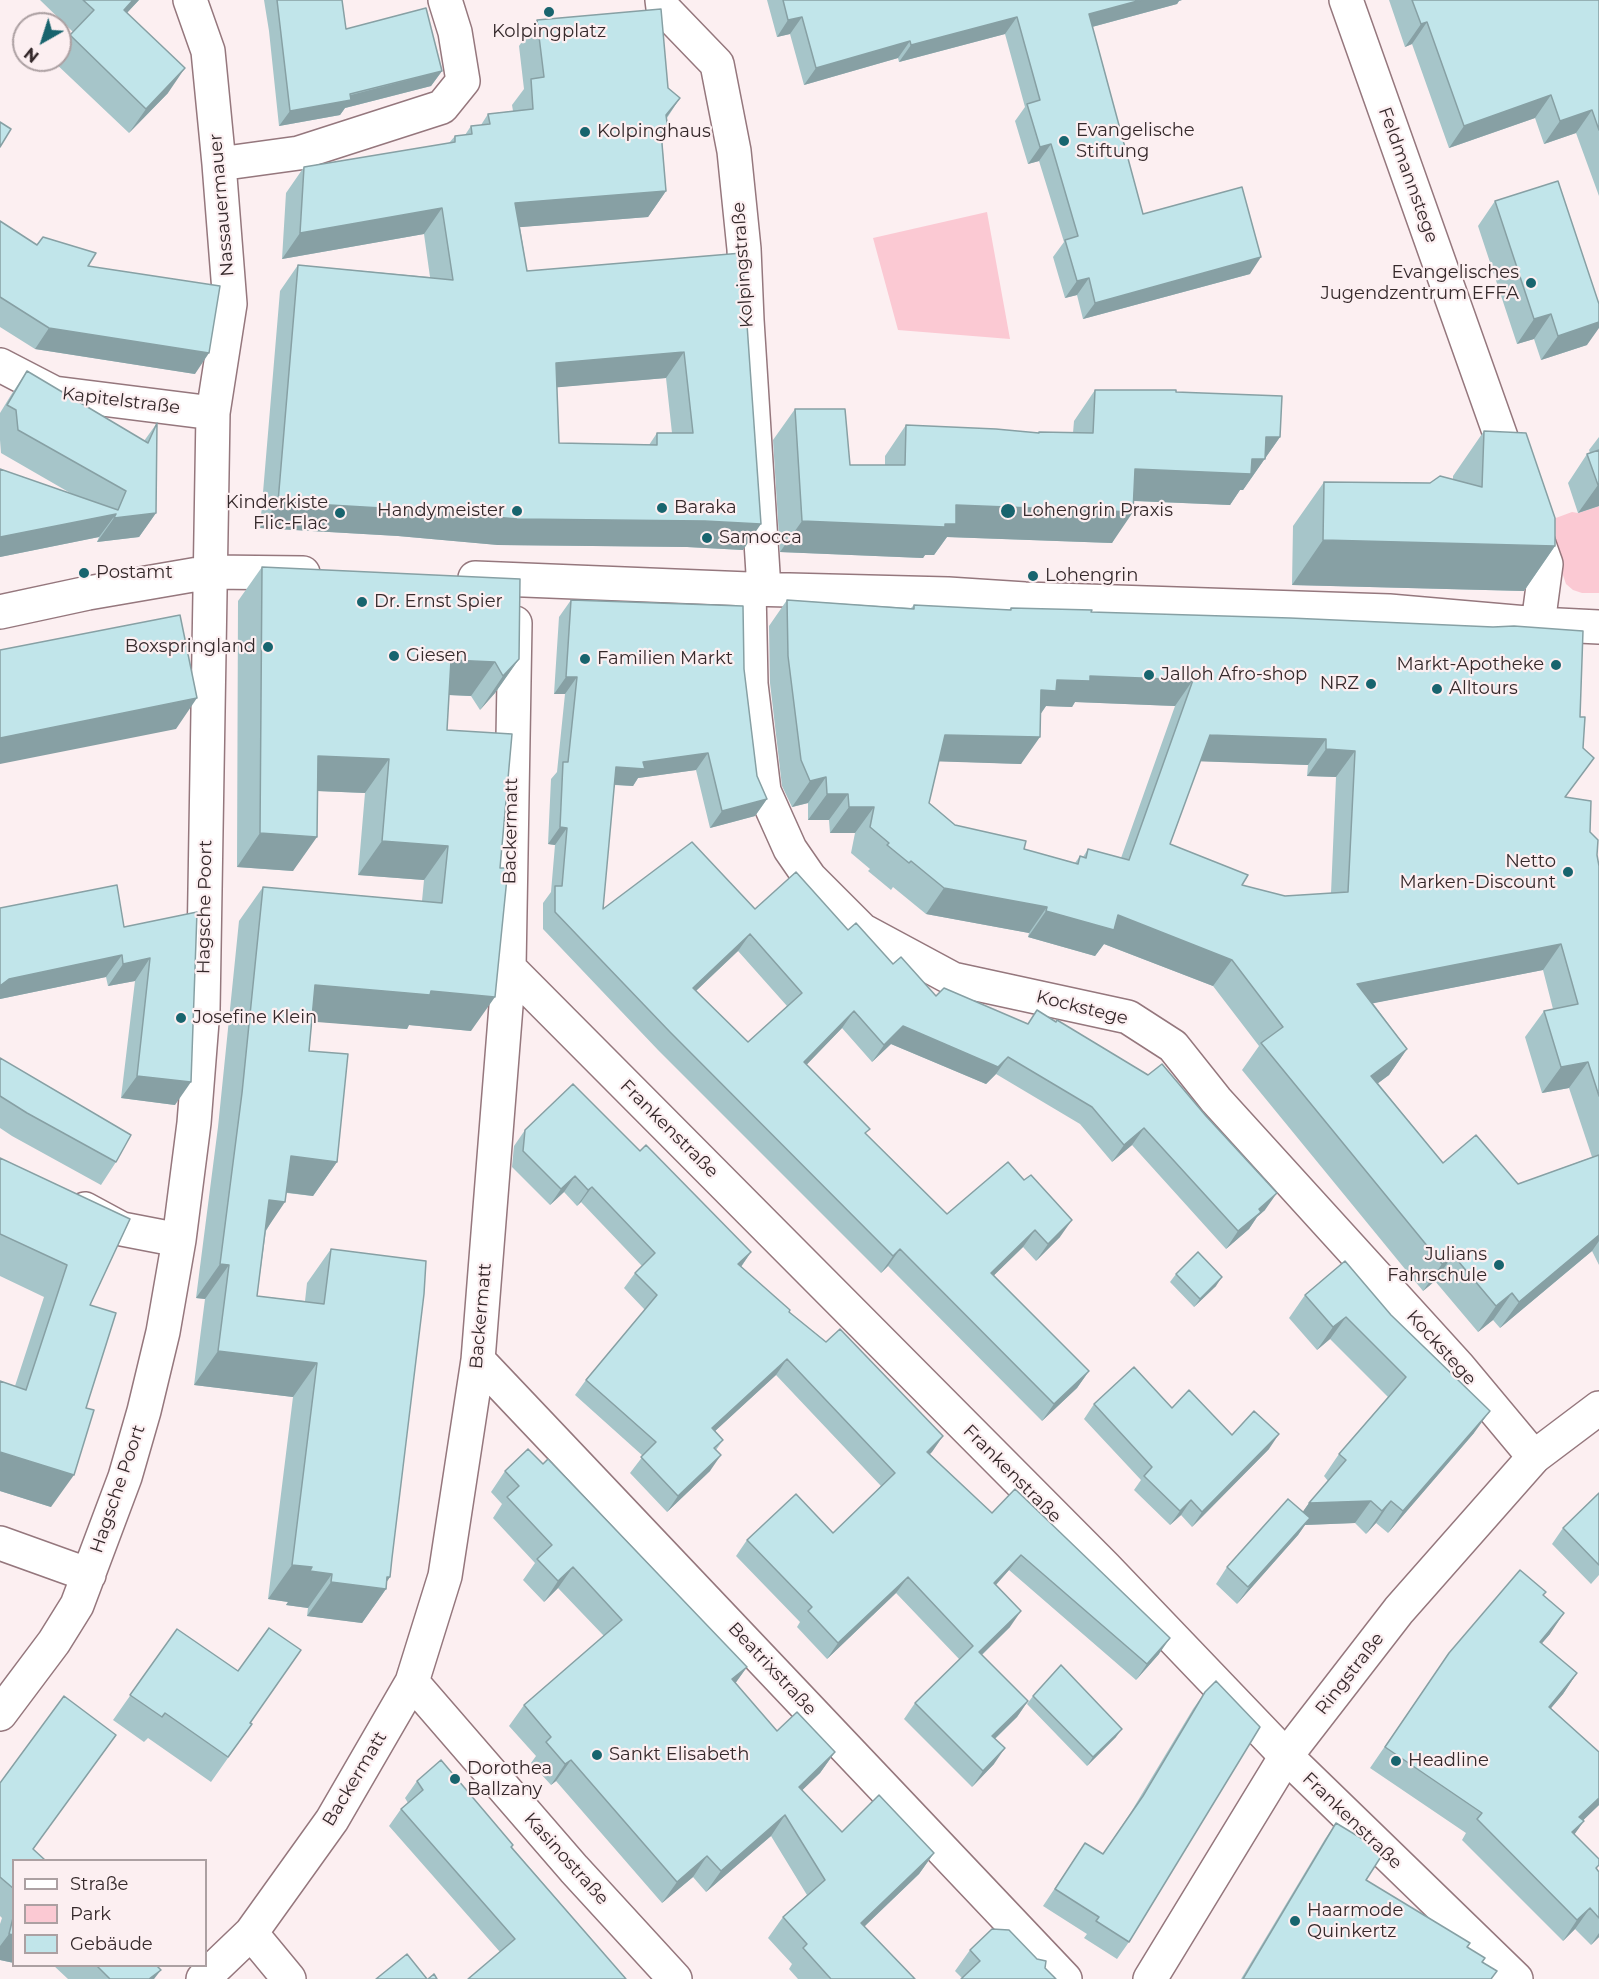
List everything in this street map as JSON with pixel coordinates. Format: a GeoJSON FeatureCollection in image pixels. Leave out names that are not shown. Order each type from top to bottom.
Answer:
{"type":"FeatureCollection","features":[{"type":"Feature","properties":{"kind":"street","name":"Nassauermauer"},"geometry":{"type":"LineString","coordinates":[[190,0],[208,51],[230,304],[213,413],[210,572]]}},
{"type":"Feature","properties":{"kind":"street"},"geometry":{"type":"LineString","coordinates":[[219,164],[299,153],[442,107],[463,81],[454,32],[445,0]]}},
{"type":"Feature","properties":{"kind":"street","name":"Kolpingstraße"},"geometry":{"type":"LineString","coordinates":[[662,0],[663,8],[717,64],[734,151],[744,249],[757,589]]}},
{"type":"Feature","properties":{"kind":"street","name":"Feldmannstege"},"geometry":{"type":"LineString","coordinates":[[1346,0],[1546,564],[1538,624]]}},
{"type":"Feature","properties":{"kind":"street","name":"Kapitelstraße"},"geometry":{"type":"LineString","coordinates":[[0,365],[54,393],[213,413]]}},
{"type":"Feature","properties":{"kind":"street"},"geometry":{"type":"LineString","coordinates":[[0,612],[88,593],[210,572],[334,574]]}},
{"type":"Feature","properties":{"kind":"street","name":"Hagsche Poort"},"geometry":{"type":"LineString","coordinates":[[0,1714],[54,1642],[77,1605],[125,1478],[163,1332],[179,1240],[194,1123],[203,1009],[210,572]]}},
{"type":"Feature","properties":{"kind":"street"},"geometry":{"type":"LineString","coordinates":[[448,577],[1389,611],[1599,627]]}},
{"type":"Feature","properties":{"kind":"street","name":"Backermatt"},"geometry":{"type":"LineString","coordinates":[[203,1979],[251,1933],[332,1820],[412,1682],[445,1576],[478,1360],[509,968],[516,579]]}},
{"type":"Feature","properties":{"kind":"street","name":"Kockstege"},"geometry":{"type":"LineString","coordinates":[[757,589],[751,684],[764,791],[790,849],[810,878],[862,930],[953,979],[1128,1017],[1173,1046],[1216,1100],[1458,1366],[1534,1457]]}},
{"type":"Feature","properties":{"kind":"street","name":"Frankenstraße"},"geometry":{"type":"LineString","coordinates":[[509,968],[1106,1567],[1286,1756],[1516,1979]]}},
{"type":"Feature","properties":{"kind":"street"},"geometry":{"type":"LineString","coordinates":[[60,1196],[122,1228],[179,1240]]}},
{"type":"Feature","properties":{"kind":"street","name":"Beatrixstraße"},"geometry":{"type":"LineString","coordinates":[[478,1360],[1065,1979]]}},
{"type":"Feature","properties":{"kind":"street","name":"Ringstraße"},"geometry":{"type":"LineString","coordinates":[[1150,1979],[1286,1756],[1399,1610],[1534,1457],[1599,1408]]}},
{"type":"Feature","properties":{"kind":"street"},"geometry":{"type":"LineString","coordinates":[[0,1543],[88,1575]]}},
{"type":"Feature","properties":{"kind":"street","name":"Kasinostraße"},"geometry":{"type":"LineString","coordinates":[[412,1682],[573,1869],[675,1979]]}},
{"type":"Feature","properties":{"kind":"street"},"geometry":{"type":"LineString","coordinates":[[251,1933],[289,1979]]}},
{"type":"Feature","properties":{"kind":"green space"},"geometry":{"type":"Polygon","coordinates":[[[987,212],[1010,339],[898,330],[873,238],[987,212]]]}},
{"type":"Feature","properties":{"kind":"green space"},"geometry":{"type":"Polygon","coordinates":[[[1599,506],[1599,593],[1582,593],[1566,584],[1545,522],[1572,512],[1578,513],[1599,506]]]}},
{"type":"Feature","properties":{"kind":"building"},"geometry":{"type":"Polygon","coordinates":[[[83,0],[133,0],[124,10],[185,68],[146,109],[72,37],[72,33],[94,10],[83,0]]]}},
{"type":"Feature","properties":{"kind":"building"},"geometry":{"type":"Polygon","coordinates":[[[277,0],[342,0],[346,29],[426,8],[442,71],[350,94],[351,100],[290,111],[277,0]]]}},
{"type":"Feature","properties":{"kind":"building","name":"Evangelische Stiftung"},"geometry":{"type":"Polygon","coordinates":[[[783,0],[1141,0],[1089,14],[1143,214],[1242,187],[1261,257],[1095,303],[1089,278],[1077,281],[1065,240],[1078,236],[1051,144],[1040,147],[1027,104],[1040,100],[1017,17],[911,45],[910,41],[816,68],[802,17],[788,20],[783,0]]]}},
{"type":"Feature","properties":{"kind":"building"},"geometry":{"type":"Polygon","coordinates":[[[1412,0],[1599,0],[1599,130],[1592,110],[1560,121],[1551,95],[1464,126],[1427,22],[1421,24],[1412,0]]]}},
{"type":"Feature","properties":{"kind":"building"},"geometry":{"type":"Polygon","coordinates":[[[661,9],[668,88],[680,98],[666,115],[668,131],[661,132],[666,191],[515,203],[527,271],[742,253],[761,524],[705,521],[517,519],[416,510],[278,502],[298,265],[453,280],[442,208],[300,233],[304,167],[455,142],[455,136],[472,134],[471,126],[490,124],[488,114],[533,109],[531,79],[544,77],[537,20],[661,9]],[[684,352],[556,363],[559,443],[657,445],[657,433],[693,433],[684,352]]]}},
{"type":"Feature","properties":{"kind":"building"},"geometry":{"type":"Polygon","coordinates":[[[0,122],[11,129],[0,147],[0,122]]]}},
{"type":"Feature","properties":{"kind":"building"},"geometry":{"type":"Polygon","coordinates":[[[1558,181],[1599,304],[1599,322],[1558,336],[1551,314],[1534,319],[1495,201],[1558,181]]]}},
{"type":"Feature","properties":{"kind":"building"},"geometry":{"type":"Polygon","coordinates":[[[0,221],[37,245],[43,237],[96,253],[88,266],[220,286],[209,353],[49,328],[0,297],[0,221]]]}},
{"type":"Feature","properties":{"kind":"building"},"geometry":{"type":"Polygon","coordinates":[[[27,371],[148,443],[157,423],[156,513],[114,518],[116,514],[0,537],[0,469],[118,510],[126,491],[18,430],[16,410],[7,405],[27,371]]]}},
{"type":"Feature","properties":{"kind":"building"},"geometry":{"type":"Polygon","coordinates":[[[1095,390],[1176,390],[1176,392],[1282,396],[1280,437],[1266,437],[1265,459],[1252,459],[1251,474],[1135,469],[1133,512],[956,505],[956,524],[945,524],[945,527],[802,521],[795,409],[845,409],[850,465],[905,465],[906,425],[1039,433],[1093,433],[1095,390]]]}},
{"type":"Feature","properties":{"kind":"building"},"geometry":{"type":"Polygon","coordinates":[[[1484,431],[1526,433],[1555,518],[1555,546],[1323,540],[1324,482],[1430,483],[1440,476],[1482,487],[1484,431]]]}},
{"type":"Feature","properties":{"kind":"building"},"geometry":{"type":"Polygon","coordinates":[[[1599,450],[1599,484],[1598,485],[1587,454],[1599,450]]]}},
{"type":"Feature","properties":{"kind":"building"},"geometry":{"type":"Polygon","coordinates":[[[262,567],[520,579],[519,659],[503,676],[495,662],[451,660],[447,730],[512,734],[500,868],[508,868],[495,997],[431,991],[430,995],[315,985],[309,1051],[348,1054],[337,1162],[291,1156],[285,1202],[269,1200],[257,1296],[324,1304],[331,1249],[426,1261],[390,1577],[387,1577],[386,1589],[331,1582],[332,1574],[310,1571],[312,1567],[292,1565],[317,1363],[218,1351],[229,1265],[220,1264],[242,1093],[263,887],[442,903],[448,846],[382,841],[389,759],[318,756],[317,837],[260,833],[262,567]]]}},
{"type":"Feature","properties":{"kind":"building"},"geometry":{"type":"Polygon","coordinates":[[[571,600],[743,606],[744,669],[757,776],[767,799],[722,811],[708,753],[643,762],[645,769],[616,767],[603,909],[692,842],[755,909],[796,872],[848,930],[856,923],[893,964],[901,957],[936,996],[944,988],[1028,1024],[1037,1010],[1148,1075],[1162,1064],[1277,1193],[1259,1209],[1261,1212],[1238,1231],[1144,1128],[1124,1145],[1092,1107],[1008,1057],[998,1067],[903,1026],[884,1045],[854,1011],[804,1062],[870,1129],[865,1133],[947,1214],[1008,1162],[1024,1180],[1031,1175],[1072,1220],[1048,1244],[1035,1230],[991,1273],[1089,1371],[1054,1404],[900,1249],[893,1256],[670,1032],[555,912],[555,886],[562,886],[567,828],[560,827],[563,762],[568,762],[577,677],[566,677],[571,600]],[[750,934],[693,988],[748,1042],[802,993],[750,934]]]}},
{"type":"Feature","properties":{"kind":"building"},"geometry":{"type":"Polygon","coordinates":[[[787,600],[914,609],[914,605],[1011,610],[1011,608],[1092,610],[1091,612],[1514,626],[1583,631],[1580,717],[1585,717],[1583,748],[1594,758],[1565,797],[1591,801],[1590,832],[1598,840],[1599,1096],[1588,1062],[1561,1067],[1544,1011],[1578,1004],[1561,944],[1357,984],[1407,1049],[1371,1076],[1443,1163],[1476,1135],[1518,1184],[1599,1155],[1599,1235],[1519,1302],[1512,1293],[1496,1306],[1453,1255],[1442,1264],[1261,1043],[1283,1027],[1232,960],[1118,915],[1114,930],[1046,911],[1047,907],[944,888],[887,845],[889,843],[870,827],[874,807],[849,807],[848,794],[827,794],[826,777],[810,781],[801,760],[788,656],[787,600]],[[1090,676],[1090,681],[1057,680],[1056,691],[1041,690],[1040,737],[945,735],[929,803],[955,825],[1026,841],[1024,849],[1078,864],[1080,856],[1086,858],[1088,849],[1129,860],[1193,680],[1090,676]],[[1210,735],[1170,844],[1248,875],[1242,885],[1285,896],[1348,892],[1355,751],[1326,749],[1326,739],[1210,735]]]}},
{"type":"Feature","properties":{"kind":"building"},"geometry":{"type":"Polygon","coordinates":[[[180,615],[197,698],[0,738],[0,650],[180,615]]]}},
{"type":"Feature","properties":{"kind":"building"},"geometry":{"type":"Polygon","coordinates":[[[117,885],[124,927],[197,912],[191,1082],[137,1076],[150,958],[123,964],[122,955],[9,979],[0,986],[0,908],[117,885]]]}},
{"type":"Feature","properties":{"kind":"building"},"geometry":{"type":"Polygon","coordinates":[[[0,1058],[131,1135],[116,1162],[0,1096],[0,1058]]]}},
{"type":"Feature","properties":{"kind":"building"},"geometry":{"type":"Polygon","coordinates":[[[573,1084],[640,1151],[646,1145],[751,1252],[738,1264],[790,1310],[789,1312],[826,1342],[840,1329],[943,1436],[927,1452],[992,1513],[1015,1489],[1170,1638],[1147,1664],[1021,1555],[994,1583],[1021,1611],[979,1652],[1028,1701],[992,1736],[1005,1748],[983,1771],[915,1703],[973,1646],[908,1577],[838,1643],[808,1611],[812,1607],[747,1540],[796,1494],[833,1533],[895,1473],[787,1359],[712,1428],[723,1440],[714,1448],[721,1455],[678,1496],[641,1457],[656,1442],[586,1380],[657,1295],[635,1273],[655,1253],[592,1187],[588,1190],[575,1176],[561,1189],[523,1151],[525,1130],[573,1084]]]}},
{"type":"Feature","properties":{"kind":"building"},"geometry":{"type":"Polygon","coordinates":[[[0,1158],[130,1219],[90,1305],[116,1313],[86,1408],[94,1410],[74,1475],[0,1452],[0,1381],[26,1390],[67,1265],[0,1234],[0,1158]]]}},
{"type":"Feature","properties":{"kind":"building"},"geometry":{"type":"Polygon","coordinates":[[[1198,1252],[1222,1277],[1200,1299],[1176,1274],[1198,1252]]]}},
{"type":"Feature","properties":{"kind":"building"},"geometry":{"type":"Polygon","coordinates":[[[1345,1261],[1391,1315],[1490,1411],[1403,1511],[1391,1501],[1382,1511],[1371,1501],[1309,1503],[1346,1460],[1339,1454],[1406,1377],[1346,1317],[1333,1327],[1305,1295],[1345,1261]]]}},
{"type":"Feature","properties":{"kind":"building"},"geometry":{"type":"Polygon","coordinates":[[[1134,1367],[1172,1408],[1189,1390],[1232,1435],[1254,1411],[1279,1434],[1202,1512],[1191,1500],[1180,1511],[1144,1476],[1152,1467],[1094,1404],[1134,1367]]]}},
{"type":"Feature","properties":{"kind":"building"},"geometry":{"type":"Polygon","coordinates":[[[528,1449],[543,1464],[548,1459],[747,1667],[732,1679],[777,1731],[797,1712],[835,1752],[799,1787],[842,1832],[879,1795],[934,1853],[861,1923],[915,1979],[831,1979],[803,1948],[807,1944],[783,1917],[825,1880],[785,1815],[721,1871],[707,1856],[677,1882],[571,1760],[565,1764],[546,1742],[551,1737],[524,1705],[622,1620],[573,1567],[558,1581],[537,1559],[552,1545],[507,1497],[519,1486],[505,1471],[528,1449]]]}},
{"type":"Feature","properties":{"kind":"building"},"geometry":{"type":"Polygon","coordinates":[[[1599,1493],[1599,1565],[1563,1528],[1599,1493]]]}},
{"type":"Feature","properties":{"kind":"building"},"geometry":{"type":"Polygon","coordinates":[[[1288,1499],[1310,1518],[1248,1587],[1227,1567],[1288,1499]]]}},
{"type":"Feature","properties":{"kind":"building"},"geometry":{"type":"Polygon","coordinates":[[[1520,1570],[1546,1592],[1543,1595],[1564,1613],[1540,1642],[1577,1673],[1549,1707],[1599,1752],[1599,1798],[1579,1817],[1584,1821],[1572,1832],[1599,1859],[1599,1865],[1596,1868],[1599,1872],[1599,1918],[1590,1908],[1577,1920],[1477,1819],[1482,1813],[1385,1747],[1449,1653],[1520,1570]]]}},
{"type":"Feature","properties":{"kind":"building"},"geometry":{"type":"Polygon","coordinates":[[[269,1628],[301,1650],[228,1757],[165,1713],[162,1717],[130,1695],[177,1629],[238,1671],[269,1628]]]}},
{"type":"Feature","properties":{"kind":"building"},"geometry":{"type":"Polygon","coordinates":[[[1061,1665],[1122,1729],[1093,1757],[1033,1696],[1061,1665]]]}},
{"type":"Feature","properties":{"kind":"building"},"geometry":{"type":"Polygon","coordinates":[[[1216,1681],[1260,1727],[1129,1942],[1096,1921],[1099,1917],[1055,1889],[1085,1843],[1103,1854],[1143,1796],[1205,1692],[1216,1681]]]}},
{"type":"Feature","properties":{"kind":"building"},"geometry":{"type":"Polygon","coordinates":[[[64,1696],[116,1735],[33,1849],[44,1859],[12,1859],[12,1887],[0,1877],[0,1783],[64,1696]]]}},
{"type":"Feature","properties":{"kind":"building"},"geometry":{"type":"Polygon","coordinates":[[[441,1760],[513,1845],[511,1847],[626,1979],[468,1979],[515,1939],[401,1809],[423,1790],[417,1781],[441,1760]]]}},
{"type":"Feature","properties":{"kind":"building"},"geometry":{"type":"Polygon","coordinates":[[[1336,1823],[1384,1852],[1366,1880],[1470,1943],[1467,1947],[1485,1958],[1482,1962],[1497,1971],[1491,1979],[1243,1979],[1336,1823]]]}},
{"type":"Feature","properties":{"kind":"building"},"geometry":{"type":"Polygon","coordinates":[[[992,1929],[1009,1930],[1037,1959],[1046,1961],[1045,1968],[1056,1979],[961,1979],[980,1961],[970,1950],[992,1929]]]}},
{"type":"Feature","properties":{"kind":"building"},"geometry":{"type":"Polygon","coordinates":[[[407,1954],[427,1979],[376,1979],[407,1954]]]}},
{"type":"Feature","properties":{"kind":"building"},"geometry":{"type":"Polygon","coordinates":[[[98,1967],[158,1967],[161,1970],[149,1979],[110,1979],[98,1967]]]}},
{"type":"Feature","properties":{"kind":"place","name":"Kolpingplatz"},"geometry":{"type":"Point","coordinates":[549,12]}},
{"type":"Feature","properties":{"kind":"place","name":"Kolpinghaus"},"geometry":{"type":"Point","coordinates":[585,132]}},
{"type":"Feature","properties":{"kind":"place","name":"Evangelische Stiftung"},"geometry":{"type":"Point","coordinates":[1064,141]}},
{"type":"Feature","properties":{"kind":"place","name":"Evangelisches Jugendzentrum EFFA"},"geometry":{"type":"Point","coordinates":[1531,283]}},
{"type":"Feature","properties":{"kind":"place","name":"Baraka"},"geometry":{"type":"Point","coordinates":[662,508]}},
{"type":"Feature","properties":{"kind":"place","name":"Handymeister"},"geometry":{"type":"Point","coordinates":[517,511]}},
{"type":"Feature","properties":{"kind":"place","name":"Lohengrin Praxis"},"geometry":{"type":"Point","coordinates":[1008,511]}},
{"type":"Feature","properties":{"kind":"place","name":"Kinderkiste Flic-Flac"},"geometry":{"type":"Point","coordinates":[340,513]}},
{"type":"Feature","properties":{"kind":"place","name":"Samocca"},"geometry":{"type":"Point","coordinates":[707,538]}},
{"type":"Feature","properties":{"kind":"place","name":"Postamt"},"geometry":{"type":"Point","coordinates":[84,573]}},
{"type":"Feature","properties":{"kind":"place","name":"Lohengrin"},"geometry":{"type":"Point","coordinates":[1033,576]}},
{"type":"Feature","properties":{"kind":"place","name":"Dr. Ernst Spier"},"geometry":{"type":"Point","coordinates":[362,602]}},
{"type":"Feature","properties":{"kind":"place","name":"Boxspringland"},"geometry":{"type":"Point","coordinates":[268,647]}},
{"type":"Feature","properties":{"kind":"place","name":"Giesen"},"geometry":{"type":"Point","coordinates":[394,656]}},
{"type":"Feature","properties":{"kind":"place","name":"Familien Markt"},"geometry":{"type":"Point","coordinates":[585,659]}},
{"type":"Feature","properties":{"kind":"place","name":"Markt-Apotheke"},"geometry":{"type":"Point","coordinates":[1556,665]}},
{"type":"Feature","properties":{"kind":"place","name":"Jalloh Afro-shop"},"geometry":{"type":"Point","coordinates":[1149,675]}},
{"type":"Feature","properties":{"kind":"place","name":"NRZ"},"geometry":{"type":"Point","coordinates":[1371,684]}},
{"type":"Feature","properties":{"kind":"place","name":"Alltours"},"geometry":{"type":"Point","coordinates":[1437,689]}},
{"type":"Feature","properties":{"kind":"place","name":"Netto Marken-Discount"},"geometry":{"type":"Point","coordinates":[1568,872]}},
{"type":"Feature","properties":{"kind":"place","name":"Josefine Klein"},"geometry":{"type":"Point","coordinates":[181,1018]}},
{"type":"Feature","properties":{"kind":"place","name":"Julians Fahrschule"},"geometry":{"type":"Point","coordinates":[1499,1265]}},
{"type":"Feature","properties":{"kind":"place","name":"Sankt Elisabeth"},"geometry":{"type":"Point","coordinates":[597,1755]}},
{"type":"Feature","properties":{"kind":"place","name":"Headline"},"geometry":{"type":"Point","coordinates":[1396,1761]}},
{"type":"Feature","properties":{"kind":"place","name":"Dorothea Ballzany"},"geometry":{"type":"Point","coordinates":[455,1779]}},
{"type":"Feature","properties":{"kind":"place","name":"Haarmode Quinkertz"},"geometry":{"type":"Point","coordinates":[1295,1921]}}]}
